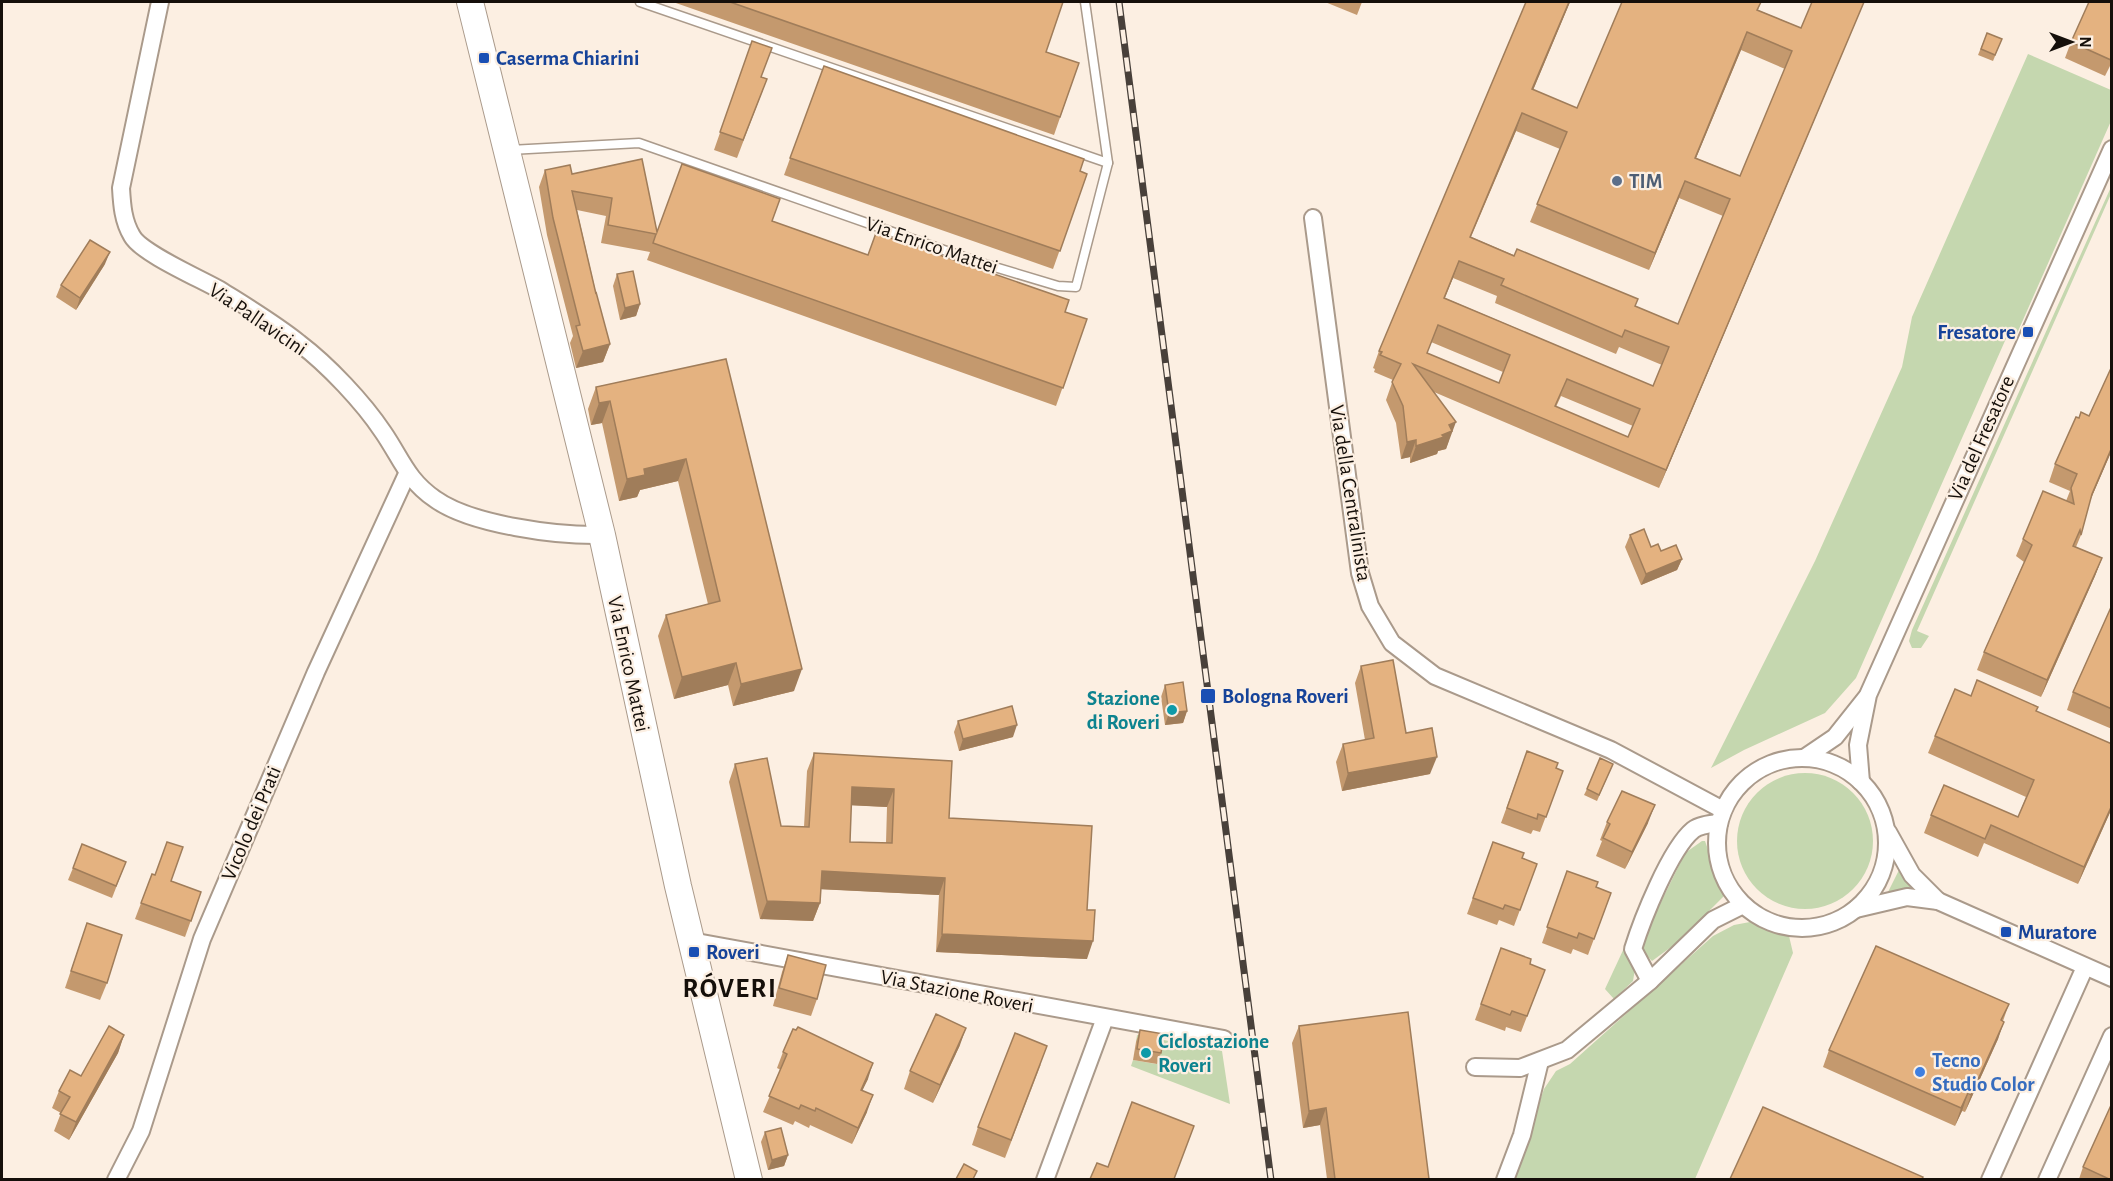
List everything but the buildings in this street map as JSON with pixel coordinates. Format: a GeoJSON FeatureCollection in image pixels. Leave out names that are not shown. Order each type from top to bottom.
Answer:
{"type":"FeatureCollection","features":[{"type":"Feature","properties":{"kind":"main road","name":"Via Enrico Mattei"},"geometry":{"type":"LineString","coordinates":[[470,2],[602,536],[691,941],[749,1179]]}},
{"type":"Feature","properties":{"kind":"street","name":"Via Pallavicini"},"geometry":{"type":"LineString","coordinates":[[160,2],[121,188],[123,213],[132,238],[155,255],[259,314],[301,344],[360,402],[384,432],[407,474],[436,500],[471,515],[513,526],[602,536]]}},
{"type":"Feature","properties":{"kind":"street","name":"Via del Fresatore"},"geometry":{"type":"LineString","coordinates":[[1862,782],[1858,745],[1868,695],[2112,149]]}},
{"type":"Feature","properties":{"kind":"street","name":"Via della Centralinista"},"geometry":{"type":"LineString","coordinates":[[1313,218],[1360,573],[1370,606],[1392,643],[1436,676],[1611,750],[1721,817]]}},
{"type":"Feature","properties":{"kind":"street","name":"Vicolo dei Prati"},"geometry":{"type":"LineString","coordinates":[[116,1179],[141,1131],[202,939],[316,672],[407,474]]}},
{"type":"Feature","properties":{"kind":"street","name":"Via del Fresatore"},"geometry":{"type":"LineString","coordinates":[[1804,758],[1835,737],[1868,695]]}},
{"type":"Feature","properties":{"kind":"street"},"geometry":{"type":"LineString","coordinates":[[1938,901],[1912,874],[1885,827],[1877,803],[1862,782],[1844,769],[1825,761],[1804,758],[1784,759],[1764,766],[1747,777],[1733,792],[1721,817],[1717,851],[1721,871],[1730,890],[1759,918],[1799,929],[1829,924],[1856,909],[1907,897],[1938,901],[2085,966],[2110,974]]}},
{"type":"Feature","properties":{"kind":"street"},"geometry":{"type":"LineString","coordinates":[[1650,981],[1633,949],[1640,929],[1678,847],[1694,829],[1721,817]]}},
{"type":"Feature","properties":{"kind":"street"},"geometry":{"type":"LineString","coordinates":[[1856,909],[1871,892],[1882,872],[1887,849],[1885,827]]}},
{"type":"Feature","properties":{"kind":"street"},"geometry":{"type":"LineString","coordinates":[[1475,1067],[1520,1068],[1567,1050],[1650,981],[1713,920],[1743,905]]}},
{"type":"Feature","properties":{"kind":"street","name":"Via Stazione Roveri"},"geometry":{"type":"LineString","coordinates":[[691,941],[1224,1039]]}},
{"type":"Feature","properties":{"kind":"street"},"geometry":{"type":"LineString","coordinates":[[1990,1179],[2085,966]]}},
{"type":"Feature","properties":{"kind":"street"},"geometry":{"type":"LineString","coordinates":[[1045,1179],[1105,1018]]}},
{"type":"Feature","properties":{"kind":"street"},"geometry":{"type":"LineString","coordinates":[[2047,1179],[2112,1036]]}},
{"type":"Feature","properties":{"kind":"street"},"geometry":{"type":"LineString","coordinates":[[1504,1179],[1522,1135],[1540,1061]]}},
{"type":"Feature","properties":{"kind":"lane"},"geometry":{"type":"LineString","coordinates":[[640,2],[1108,163]]}},
{"type":"Feature","properties":{"kind":"lane","name":"Via Enrico Mattei"},"geometry":{"type":"LineString","coordinates":[[506,150],[639,143],[978,262],[1058,286],[1076,287],[1108,163],[1085,2]]}},
{"type":"Feature","properties":{"kind":"green space"},"geometry":{"type":"Polygon","coordinates":[[[2028,54],[2111,90],[2111,121],[2015,338],[2008,334],[1856,678],[1825,713],[1744,750],[1711,768],[1815,561],[1902,367],[1912,317],[2028,54]]]}},
{"type":"Feature","properties":{"kind":"green space"},"geometry":{"type":"Polygon","coordinates":[[[2111,187],[2111,194],[1917,631],[1929,636],[1921,648],[1912,648],[1909,641],[1912,630],[2111,187]]]}},
{"type":"Feature","properties":{"kind":"green space"},"geometry":{"type":"Polygon","coordinates":[[[1805,773],[1831,778],[1843,784],[1853,793],[1862,803],[1868,815],[1873,841],[1868,867],[1862,879],[1853,889],[1843,898],[1831,904],[1805,909],[1779,904],[1767,898],[1757,889],[1748,879],[1742,867],[1737,841],[1742,815],[1748,803],[1757,793],[1767,784],[1779,778],[1805,773]]]}},
{"type":"Feature","properties":{"kind":"green space"},"geometry":{"type":"Polygon","coordinates":[[[1705,841],[1724,896],[1678,942],[1652,961],[1639,947],[1685,853],[1705,841]]]}},
{"type":"Feature","properties":{"kind":"green space"},"geometry":{"type":"Polygon","coordinates":[[[1900,868],[1922,890],[1888,892],[1900,868]]]}},
{"type":"Feature","properties":{"kind":"green space"},"geometry":{"type":"Polygon","coordinates":[[[1750,922],[1789,936],[1793,953],[1695,1179],[1513,1180],[1544,1089],[1556,1071],[1570,1064],[1713,936],[1734,925],[1750,922]]]}},
{"type":"Feature","properties":{"kind":"green space"},"geometry":{"type":"Polygon","coordinates":[[[1625,946],[1628,958],[1635,969],[1633,981],[1614,999],[1605,989],[1625,946]]]}},
{"type":"Feature","properties":{"kind":"green space"},"geometry":{"type":"Polygon","coordinates":[[[1137,1035],[1222,1051],[1230,1104],[1131,1066],[1133,1060],[1156,1064],[1160,1046],[1136,1042],[1137,1035]]]}},
{"type":"Feature","properties":{"kind":"railway"},"geometry":{"type":"LineString","coordinates":[[1119,2],[1271,1180]]}},
{"type":"Feature","properties":{"kind":"place","name":"Caserma Chiarini"},"geometry":{"type":"Point","coordinates":[484,58]}},
{"type":"Feature","properties":{"kind":"place","name":"TIM"},"geometry":{"type":"Point","coordinates":[1617,181]}},
{"type":"Feature","properties":{"kind":"place","name":"Fresatore"},"geometry":{"type":"Point","coordinates":[2028,332]}},
{"type":"Feature","properties":{"kind":"place","name":"Bologna Roveri"},"geometry":{"type":"Point","coordinates":[1208,696]}},
{"type":"Feature","properties":{"kind":"place","name":"Stazione di Roveri"},"geometry":{"type":"Point","coordinates":[1172,710]}},
{"type":"Feature","properties":{"kind":"place","name":"Muratore"},"geometry":{"type":"Point","coordinates":[2006,932]}},
{"type":"Feature","properties":{"kind":"place","name":"Roveri"},"geometry":{"type":"Point","coordinates":[694,952]}},
{"type":"Feature","properties":{"kind":"place","name":"Ciclostazione Roveri"},"geometry":{"type":"Point","coordinates":[1146,1053]}},
{"type":"Feature","properties":{"kind":"place","name":"Tecno Studio Color"},"geometry":{"type":"Point","coordinates":[1920,1072]}},
{"type":"Feature","properties":{"kind":"district","name":"RÓVERI"},"geometry":{"type":"Point","coordinates":[730,988]}}]}
